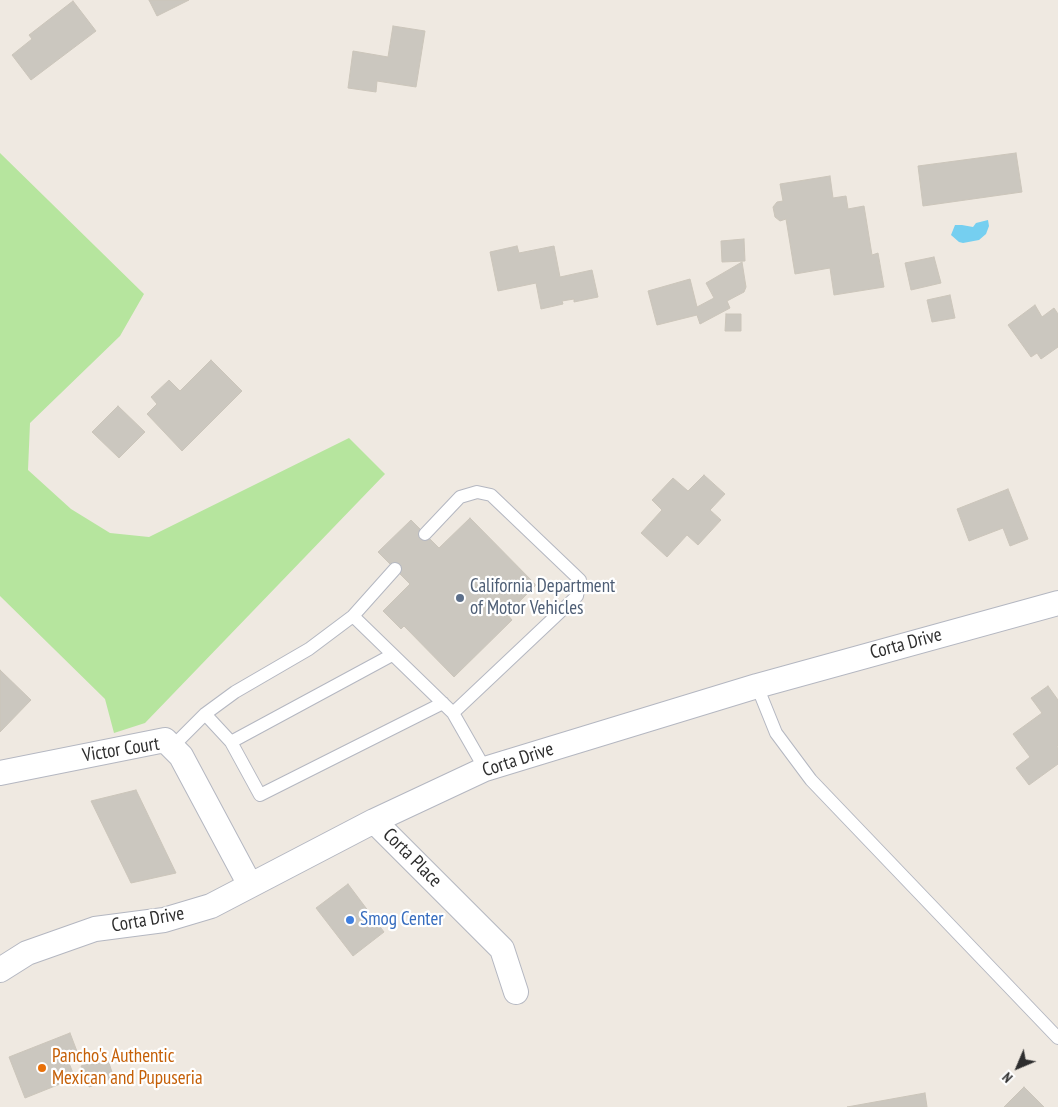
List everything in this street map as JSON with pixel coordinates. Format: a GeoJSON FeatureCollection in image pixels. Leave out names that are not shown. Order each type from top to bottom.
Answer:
{"type":"FeatureCollection","features":[{"type":"Feature","properties":{"kind":"street","name":"Corta Drive"},"geometry":{"type":"LineString","coordinates":[[0,970],[27,952],[95,929],[164,920],[211,906],[374,821],[484,769],[758,686],[1058,602]]}},
{"type":"Feature","properties":{"kind":"street","name":"Victor Court"},"geometry":{"type":"LineString","coordinates":[[0,773],[165,740],[180,756],[250,885]]}},
{"type":"Feature","properties":{"kind":"street","name":"Corta Place"},"geometry":{"type":"LineString","coordinates":[[374,821],[502,949],[516,992]]}},
{"type":"Feature","properties":{"kind":"lane"},"geometry":{"type":"LineString","coordinates":[[425,534],[460,496],[477,492],[491,495],[580,580],[577,596],[454,713]]}},
{"type":"Feature","properties":{"kind":"lane"},"geometry":{"type":"LineString","coordinates":[[172,747],[205,714],[235,692],[309,649],[353,616],[394,569]]}},
{"type":"Feature","properties":{"kind":"lane"},"geometry":{"type":"LineString","coordinates":[[353,616],[454,713],[484,769]]}},
{"type":"Feature","properties":{"kind":"lane"},"geometry":{"type":"LineString","coordinates":[[231,742],[392,655]]}},
{"type":"Feature","properties":{"kind":"lane"},"geometry":{"type":"LineString","coordinates":[[758,686],[776,733],[812,780],[1058,1038]]}},
{"type":"Feature","properties":{"kind":"lane"},"geometry":{"type":"LineString","coordinates":[[205,714],[231,742],[260,795],[443,703]]}},
{"type":"Feature","properties":{"kind":"green space"},"geometry":{"type":"Polygon","coordinates":[[[0,153],[144,294],[120,336],[30,423],[28,470],[71,509],[110,533],[149,537],[349,438],[385,474],[145,723],[114,733],[105,699],[0,596],[0,153]]]}},
{"type":"Feature","properties":{"kind":"water"},"geometry":{"type":"Polygon","coordinates":[[[988,220],[989,226],[986,234],[979,240],[963,243],[951,235],[955,225],[973,227],[976,223],[988,220]]]}},
{"type":"Feature","properties":{"kind":"building"},"geometry":{"type":"Polygon","coordinates":[[[149,0],[189,0],[157,16],[149,0]]]}},
{"type":"Feature","properties":{"kind":"building"},"geometry":{"type":"Polygon","coordinates":[[[73,1],[96,31],[31,80],[12,55],[32,39],[29,35],[73,1]]]}},
{"type":"Feature","properties":{"kind":"building"},"geometry":{"type":"Polygon","coordinates":[[[393,26],[425,31],[416,87],[377,81],[376,92],[348,88],[353,51],[388,57],[393,26]]]}},
{"type":"Feature","properties":{"kind":"building"},"geometry":{"type":"Polygon","coordinates":[[[1016,153],[1022,192],[923,206],[918,166],[1016,153]]]}},
{"type":"Feature","properties":{"kind":"building"},"geometry":{"type":"Polygon","coordinates":[[[830,176],[833,198],[846,196],[848,209],[864,206],[872,255],[878,253],[884,287],[834,295],[830,268],[795,274],[786,219],[780,221],[775,217],[773,207],[777,202],[783,201],[780,184],[830,176]]]}},
{"type":"Feature","properties":{"kind":"building"},"geometry":{"type":"Polygon","coordinates":[[[744,239],[745,261],[722,262],[721,241],[744,239]]]}},
{"type":"Feature","properties":{"kind":"building"},"geometry":{"type":"Polygon","coordinates":[[[517,246],[519,253],[554,246],[560,277],[592,270],[598,297],[574,302],[574,299],[562,301],[563,304],[541,309],[536,283],[498,291],[490,252],[517,246]]]}},
{"type":"Feature","properties":{"kind":"building"},"geometry":{"type":"Polygon","coordinates":[[[934,257],[941,283],[911,290],[905,263],[934,257]]]}},
{"type":"Feature","properties":{"kind":"building"},"geometry":{"type":"Polygon","coordinates":[[[742,262],[746,287],[744,292],[727,301],[730,308],[700,324],[697,315],[657,325],[648,291],[690,279],[697,307],[714,298],[706,283],[742,262]]]}},
{"type":"Feature","properties":{"kind":"building"},"geometry":{"type":"Polygon","coordinates":[[[950,295],[955,318],[932,322],[927,300],[950,295]]]}},
{"type":"Feature","properties":{"kind":"building"},"geometry":{"type":"Polygon","coordinates":[[[1035,305],[1042,317],[1054,308],[1058,314],[1058,347],[1041,359],[1037,353],[1031,357],[1008,325],[1035,305]]]}},
{"type":"Feature","properties":{"kind":"building"},"geometry":{"type":"Polygon","coordinates":[[[726,314],[741,314],[741,331],[725,331],[726,314]]]}},
{"type":"Feature","properties":{"kind":"building"},"geometry":{"type":"Polygon","coordinates":[[[211,360],[242,391],[182,451],[147,414],[157,404],[151,397],[169,380],[180,391],[211,360]]]}},
{"type":"Feature","properties":{"kind":"building"},"geometry":{"type":"Polygon","coordinates":[[[118,406],[145,432],[119,458],[92,432],[118,406]]]}},
{"type":"Feature","properties":{"kind":"building"},"geometry":{"type":"Polygon","coordinates":[[[704,475],[725,494],[710,510],[721,520],[698,545],[687,535],[667,557],[641,533],[662,510],[652,500],[673,478],[688,491],[704,475]]]}},
{"type":"Feature","properties":{"kind":"building"},"geometry":{"type":"Polygon","coordinates":[[[1008,489],[1028,539],[1010,546],[1003,528],[969,541],[957,509],[1008,489]]]}},
{"type":"Feature","properties":{"kind":"building","name":"California Department of Motor Vehicles"},"geometry":{"type":"Polygon","coordinates":[[[470,518],[536,585],[507,614],[512,620],[454,677],[404,626],[401,629],[383,611],[410,584],[378,552],[411,520],[439,548],[470,518]]]}},
{"type":"Feature","properties":{"kind":"building"},"geometry":{"type":"Polygon","coordinates":[[[0,670],[31,700],[0,732],[0,670]]]}},
{"type":"Feature","properties":{"kind":"building"},"geometry":{"type":"Polygon","coordinates":[[[1048,686],[1058,700],[1058,764],[1029,785],[1016,768],[1030,757],[1013,734],[1042,713],[1031,698],[1048,686]]]}},
{"type":"Feature","properties":{"kind":"building"},"geometry":{"type":"Polygon","coordinates":[[[136,790],[176,873],[131,883],[91,801],[136,790]]]}},
{"type":"Feature","properties":{"kind":"building","name":"Smog Center"},"geometry":{"type":"Polygon","coordinates":[[[348,884],[384,932],[353,956],[316,908],[348,884]]]}},
{"type":"Feature","properties":{"kind":"building","name":"Pancho's Authentic Mexican and Pupuseria"},"geometry":{"type":"Polygon","coordinates":[[[70,1033],[78,1054],[67,1058],[75,1078],[25,1098],[9,1057],[70,1033]]]}},
{"type":"Feature","properties":{"kind":"building"},"geometry":{"type":"Polygon","coordinates":[[[107,1057],[114,1078],[89,1087],[81,1066],[107,1057]]]}},
{"type":"Feature","properties":{"kind":"building"},"geometry":{"type":"Polygon","coordinates":[[[1024,1087],[1044,1107],[1004,1107],[1024,1087]]]}},
{"type":"Feature","properties":{"kind":"building"},"geometry":{"type":"Polygon","coordinates":[[[925,1093],[927,1107],[847,1107],[925,1093]]]}},
{"type":"Feature","properties":{"kind":"place","name":"California Department of Motor Vehicles"},"geometry":{"type":"Point","coordinates":[460,598]}},
{"type":"Feature","properties":{"kind":"place","name":"Smog Center"},"geometry":{"type":"Point","coordinates":[350,920]}},
{"type":"Feature","properties":{"kind":"place","name":"Pancho's Authentic Mexican and Pupuseria"},"geometry":{"type":"Point","coordinates":[42,1068]}}]}
